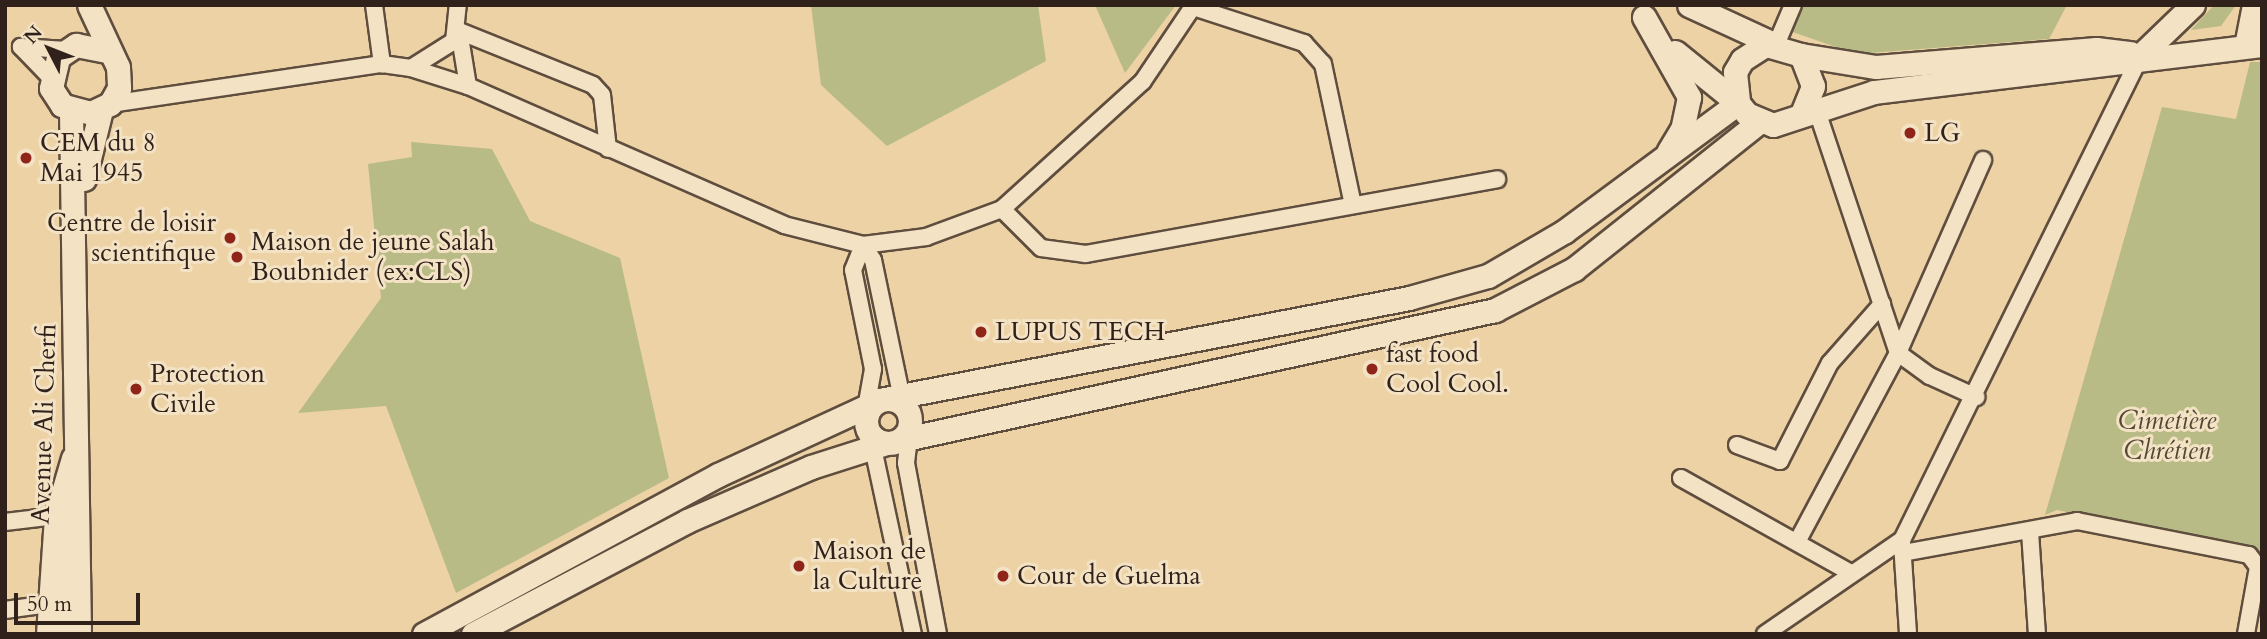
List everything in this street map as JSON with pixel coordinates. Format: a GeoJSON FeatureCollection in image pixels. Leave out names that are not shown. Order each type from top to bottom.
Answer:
{"type":"FeatureCollection","features":[{"type":"Feature","properties":{"kind":"street"},"geometry":{"type":"LineString","coordinates":[[50,77],[71,48],[88,5]]}},
{"type":"Feature","properties":{"kind":"street"},"geometry":{"type":"LineString","coordinates":[[78,217],[118,67],[106,51],[88,5]]}},
{"type":"Feature","properties":{"kind":"street"},"geometry":{"type":"LineString","coordinates":[[374,5],[382,64]]}},
{"type":"Feature","properties":{"kind":"street"},"geometry":{"type":"LineString","coordinates":[[458,5],[459,31],[468,86]]}},
{"type":"Feature","properties":{"kind":"street"},"geometry":{"type":"LineString","coordinates":[[1689,5],[1801,55],[1876,67],[2096,49],[2141,55]]}},
{"type":"Feature","properties":{"kind":"street"},"geometry":{"type":"LineString","coordinates":[[1738,103],[1735,81],[1742,60],[1776,45],[1793,5]]}},
{"type":"Feature","properties":{"kind":"street"},"geometry":{"type":"LineString","coordinates":[[1908,634],[1902,547],[2141,55],[2193,5]]}},
{"type":"Feature","properties":{"kind":"street"},"geometry":{"type":"LineString","coordinates":[[473,634],[687,521],[888,423],[1495,310],[1574,269],[1759,122],[1787,122],[1810,110],[1874,92],[2098,67],[2141,55],[2254,46],[2254,5]]}},
{"type":"Feature","properties":{"kind":"street"},"geometry":{"type":"LineString","coordinates":[[71,111],[110,101],[145,99],[382,64],[411,68],[468,86],[608,149],[814,235],[863,245],[900,242],[1002,209],[1143,81],[1194,6],[1304,43],[1323,64],[1353,205]]}},
{"type":"Feature","properties":{"kind":"street"},"geometry":{"type":"LineString","coordinates":[[1638,11],[1681,59],[1759,122]]}},
{"type":"Feature","properties":{"kind":"street"},"geometry":{"type":"LineString","coordinates":[[1638,11],[1689,97],[1682,129],[1662,160]]}},
{"type":"Feature","properties":{"kind":"street"},"geometry":{"type":"LineString","coordinates":[[411,68],[444,50],[459,31]]}},
{"type":"Feature","properties":{"kind":"street"},"geometry":{"type":"LineString","coordinates":[[459,31],[593,85],[602,95],[608,149]]}},
{"type":"Feature","properties":{"kind":"street"},"geometry":{"type":"LineString","coordinates":[[5,40],[21,47],[50,77],[55,97],[71,111],[78,217]]}},
{"type":"Feature","properties":{"kind":"street"},"geometry":{"type":"LineString","coordinates":[[21,47],[106,51]]}},
{"type":"Feature","properties":{"kind":"street"},"geometry":{"type":"LineString","coordinates":[[1801,55],[1814,86],[1810,110],[1898,353],[1911,366],[1976,397]]}},
{"type":"Feature","properties":{"kind":"street"},"geometry":{"type":"LineString","coordinates":[[424,634],[718,475],[888,423],[1464,284],[1534,252],[1738,103]]}},
{"type":"Feature","properties":{"kind":"street"},"geometry":{"type":"LineString","coordinates":[[1797,542],[1898,353],[1983,160]]}},
{"type":"Feature","properties":{"kind":"street"},"geometry":{"type":"LineString","coordinates":[[1002,209],[1041,248],[1086,254],[1497,178]]}},
{"type":"Feature","properties":{"kind":"street","name":"Avenue Ali Cherfi"},"geometry":{"type":"LineString","coordinates":[[64,634],[73,457],[78,217]]}},
{"type":"Feature","properties":{"kind":"street"},"geometry":{"type":"LineString","coordinates":[[814,235],[853,270]]}},
{"type":"Feature","properties":{"kind":"street"},"geometry":{"type":"LineString","coordinates":[[873,269],[900,242]]}},
{"type":"Feature","properties":{"kind":"street"},"geometry":{"type":"LineString","coordinates":[[863,245],[873,269],[913,634]]}},
{"type":"Feature","properties":{"kind":"street"},"geometry":{"type":"LineString","coordinates":[[863,245],[853,270],[873,369],[888,423],[906,463],[938,634]]}},
{"type":"Feature","properties":{"kind":"street"},"geometry":{"type":"LineString","coordinates":[[1737,445],[1780,461],[1830,363],[1882,304]]}},
{"type":"Feature","properties":{"kind":"street"},"geometry":{"type":"LineString","coordinates":[[48,634],[56,516],[73,457]]}},
{"type":"Feature","properties":{"kind":"street"},"geometry":{"type":"LineString","coordinates":[[73,457],[81,494],[79,634]]}},
{"type":"Feature","properties":{"kind":"street"},"geometry":{"type":"LineString","coordinates":[[1681,478],[1851,573]]}},
{"type":"Feature","properties":{"kind":"street"},"geometry":{"type":"LineString","coordinates":[[5,522],[56,516]]}},
{"type":"Feature","properties":{"kind":"street"},"geometry":{"type":"LineString","coordinates":[[1765,634],[1851,573],[1902,547],[2029,532],[2051,521],[2077,521],[2249,555],[2258,567],[2246,634]]}},
{"type":"Feature","properties":{"kind":"street"},"geometry":{"type":"LineString","coordinates":[[2029,532],[2037,634]]}},
{"type":"Feature","properties":{"kind":"street"},"geometry":{"type":"LineString","coordinates":[[5,610],[49,604]]}},
{"type":"Feature","properties":{"kind":"green space"},"geometry":{"type":"Polygon","coordinates":[[[811,5],[1038,5],[1046,61],[887,146],[821,85],[811,5]]]}},
{"type":"Feature","properties":{"kind":"green space"},"geometry":{"type":"Polygon","coordinates":[[[1095,5],[1176,5],[1125,73],[1095,5]]]}},
{"type":"Feature","properties":{"kind":"green space"},"geometry":{"type":"Polygon","coordinates":[[[1801,5],[2067,5],[2049,39],[1856,54],[1787,30],[1801,5]]]}},
{"type":"Feature","properties":{"kind":"green space"},"geometry":{"type":"Polygon","coordinates":[[[2214,5],[2236,5],[2221,26],[2191,30],[2214,5]]]}},
{"type":"Feature","properties":{"kind":"green space","name":"Cimetière Chrétien"},"geometry":{"type":"Polygon","coordinates":[[[2250,62],[2262,62],[2262,553],[2057,510],[2045,515],[2162,107],[2236,119],[2250,62]]]}},
{"type":"Feature","properties":{"kind":"green space"},"geometry":{"type":"Polygon","coordinates":[[[411,142],[492,149],[530,221],[620,258],[669,478],[456,593],[386,406],[298,413],[381,298],[368,164],[412,157],[411,142]]]}},
{"type":"Feature","properties":{"kind":"place","name":"LG"},"geometry":{"type":"Point","coordinates":[1910,133]}},
{"type":"Feature","properties":{"kind":"place","name":"CEM du 8 Mai 1945"},"geometry":{"type":"Point","coordinates":[26,158]}},
{"type":"Feature","properties":{"kind":"place","name":"Centre de loisir scientifique"},"geometry":{"type":"Point","coordinates":[230,238]}},
{"type":"Feature","properties":{"kind":"place","name":"Maison de jeune Salah Boubnider (ex:CLS)"},"geometry":{"type":"Point","coordinates":[237,257]}},
{"type":"Feature","properties":{"kind":"place","name":"LUPUS TECH"},"geometry":{"type":"Point","coordinates":[981,332]}},
{"type":"Feature","properties":{"kind":"place","name":"fast food Cool Cool."},"geometry":{"type":"Point","coordinates":[1372,369]}},
{"type":"Feature","properties":{"kind":"place","name":"Protection Civile"},"geometry":{"type":"Point","coordinates":[136,389]}},
{"type":"Feature","properties":{"kind":"place","name":"Maison de la Culture"},"geometry":{"type":"Point","coordinates":[799,566]}},
{"type":"Feature","properties":{"kind":"place","name":"Cour de Guelma"},"geometry":{"type":"Point","coordinates":[1003,576]}}]}
